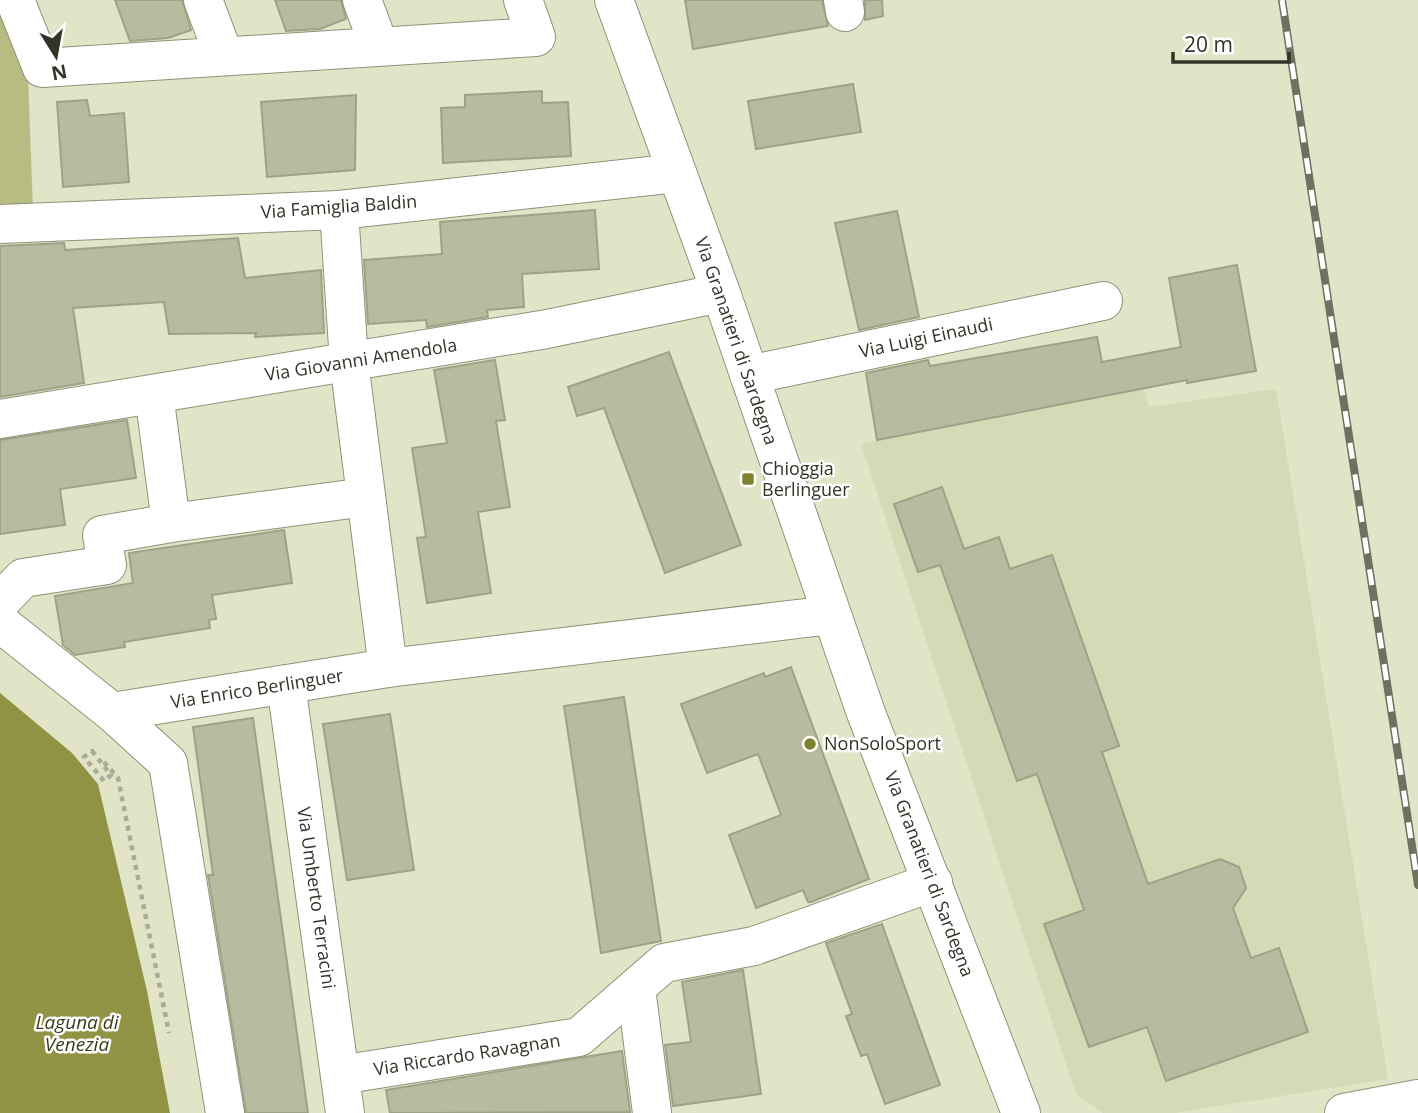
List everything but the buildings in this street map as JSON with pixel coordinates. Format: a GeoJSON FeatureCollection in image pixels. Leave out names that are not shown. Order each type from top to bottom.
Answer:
{"type":"FeatureCollection","features":[{"type":"Feature","properties":{"kind":"street"},"geometry":{"type":"LineString","coordinates":[[15,0],[42,68],[536,37],[523,0]]}},
{"type":"Feature","properties":{"kind":"street"},"geometry":{"type":"LineString","coordinates":[[203,0],[224,57]]}},
{"type":"Feature","properties":{"kind":"street"},"geometry":{"type":"LineString","coordinates":[[362,0],[379,46]]}},
{"type":"Feature","properties":{"kind":"street","name":"Via Granatieri di Sardegna"},"geometry":{"type":"LineString","coordinates":[[614,0],[721,293],[831,615],[1021,1113]]}},
{"type":"Feature","properties":{"kind":"street","name":"Via Famiglia Baldin"},"geometry":{"type":"LineString","coordinates":[[0,224],[339,210],[677,173]]}},
{"type":"Feature","properties":{"kind":"street"},"geometry":{"type":"LineString","coordinates":[[339,210],[349,362],[388,668]]}},
{"type":"Feature","properties":{"kind":"street","name":"Via Giovanni Amendola"},"geometry":{"type":"LineString","coordinates":[[0,419],[547,329],[721,293]]}},
{"type":"Feature","properties":{"kind":"street","name":"Via Luigi Einaudi"},"geometry":{"type":"LineString","coordinates":[[749,375],[1103,301]]}},
{"type":"Feature","properties":{"kind":"street"},"geometry":{"type":"LineString","coordinates":[[154,394],[171,523]]}},
{"type":"Feature","properties":{"kind":"street"},"geometry":{"type":"LineString","coordinates":[[0,602],[23,578],[107,565],[102,535],[366,497]]}},
{"type":"Feature","properties":{"kind":"street","name":"Via Enrico Berlinguer"},"geometry":{"type":"LineString","coordinates":[[112,712],[388,668],[831,615]]}},
{"type":"Feature","properties":{"kind":"street"},"geometry":{"type":"LineString","coordinates":[[0,624],[112,712],[168,763],[225,1113]]}},
{"type":"Feature","properties":{"kind":"street","name":"Via Umberto Terracini"},"geometry":{"type":"LineString","coordinates":[[286,684],[345,1113]]}},
{"type":"Feature","properties":{"kind":"street","name":"Via Riccardo Ravagnan"},"geometry":{"type":"LineString","coordinates":[[340,1076],[579,1037],[664,963],[754,946],[933,882]]}},
{"type":"Feature","properties":{"kind":"street"},"geometry":{"type":"LineString","coordinates":[[636,988],[652,1113]]}},
{"type":"Feature","properties":{"kind":"street"},"geometry":{"type":"LineString","coordinates":[[1344,1113],[1418,1099]]}},
{"type":"Feature","properties":{"kind":"path"},"geometry":{"type":"LineString","coordinates":[[89,743],[118,778],[170,1037]]}},
{"type":"Feature","properties":{"kind":"path"},"geometry":{"type":"LineString","coordinates":[[92,751],[111,775],[104,781],[84,757],[92,751]]}},
{"type":"Feature","properties":{"kind":"shaded area"},"geometry":{"type":"Polygon","coordinates":[[[0,7],[28,76],[33,210],[0,211],[0,7]]]}},
{"type":"Feature","properties":{"kind":"shaded area"},"geometry":{"type":"Polygon","coordinates":[[[1144,389],[1149,407],[1276,389],[1388,1079],[1175,1113],[1103,1113],[1076,1094],[861,444],[934,427],[1144,389]]]}},
{"type":"Feature","properties":{"kind":"water","name":"Laguna di Venezia"},"geometry":{"type":"Polygon","coordinates":[[[0,693],[72,753],[98,784],[147,991],[170,1113],[0,1113],[0,693]]]}},
{"type":"Feature","properties":{"kind":"railway"},"geometry":{"type":"LineString","coordinates":[[1282,0],[1418,885]]}},
{"type":"Feature","properties":{"kind":"place","name":"Chioggia Berlinguer"},"geometry":{"type":"Point","coordinates":[748,479]}},
{"type":"Feature","properties":{"kind":"place","name":"NonSoloSport"},"geometry":{"type":"Point","coordinates":[810,744]}}]}
